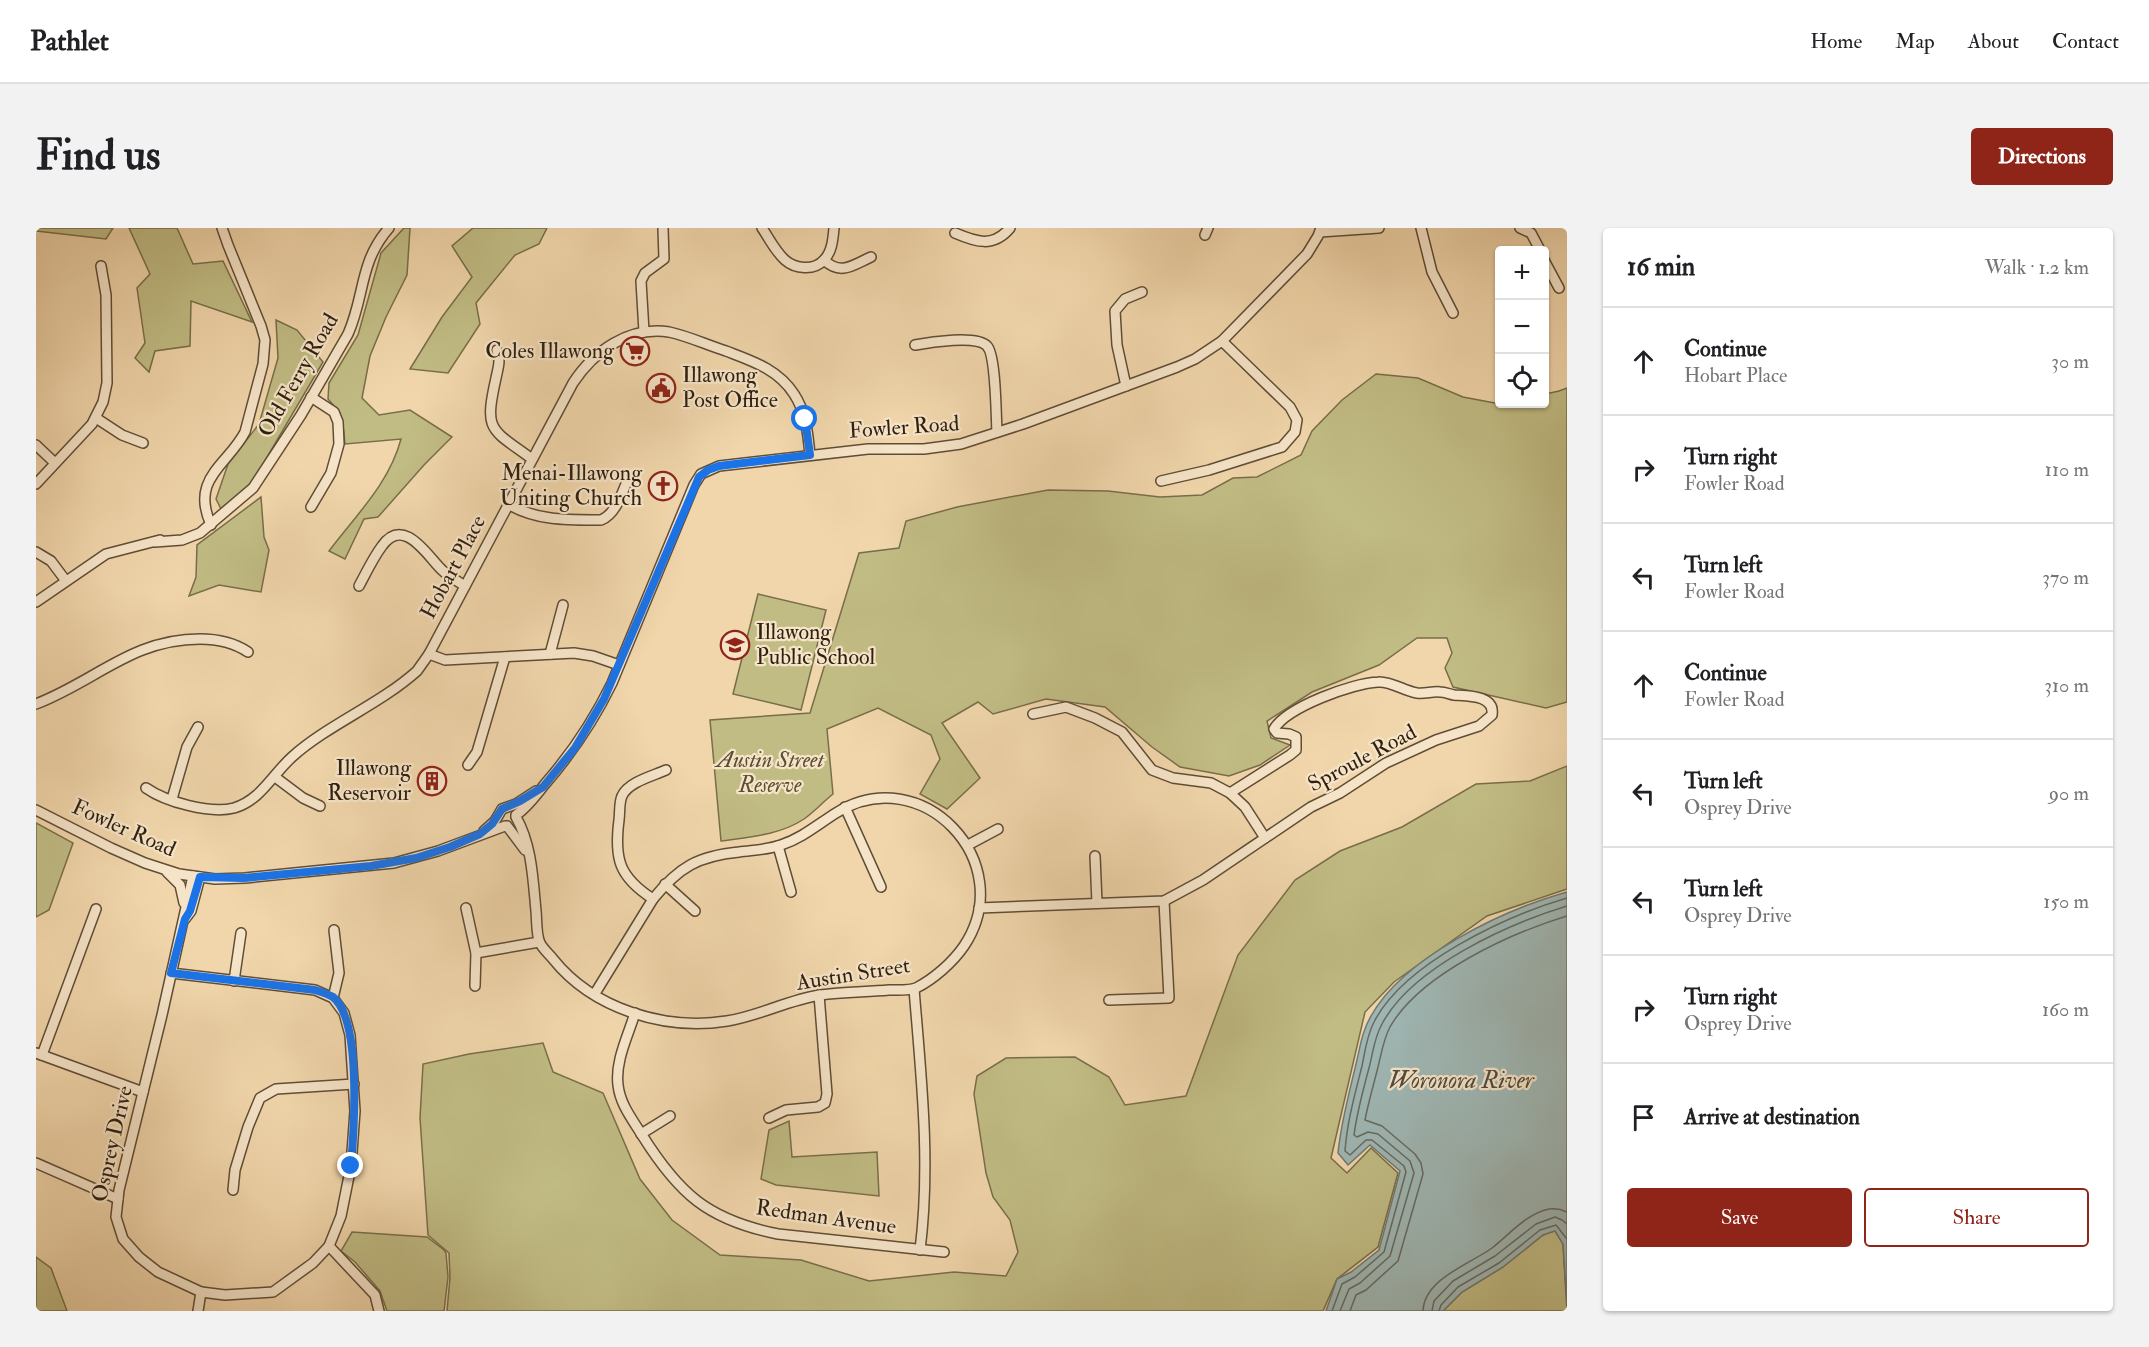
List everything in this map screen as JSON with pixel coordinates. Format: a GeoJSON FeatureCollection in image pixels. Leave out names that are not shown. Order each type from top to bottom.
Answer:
{"type":"FeatureCollection","features":[{"type":"Feature","properties":{"kind":"street"},"geometry":{"type":"LineString","coordinates":[[211,525],[203,504],[206,492],[216,468],[238,444],[245,432],[266,350],[264,334],[222,228]]}},
{"type":"Feature","properties":{"kind":"street","name":"Old Ferry Road"},"geometry":{"type":"LineString","coordinates":[[36,602],[106,554],[155,542],[189,538],[206,530],[253,488],[348,334],[369,259],[376,243],[389,228]]}},
{"type":"Feature","properties":{"kind":"street"},"geometry":{"type":"LineString","coordinates":[[644,332],[641,281],[645,273],[664,259],[663,228]]}},
{"type":"Feature","properties":{"kind":"street"},"geometry":{"type":"LineString","coordinates":[[762,228],[780,255],[796,267],[808,267],[824,260],[831,249],[834,228]]}},
{"type":"Feature","properties":{"kind":"street"},"geometry":{"type":"LineString","coordinates":[[955,233],[984,243],[999,238],[1010,228]]}},
{"type":"Feature","properties":{"kind":"street"},"geometry":{"type":"LineString","coordinates":[[1320,230],[1379,228]]}},
{"type":"Feature","properties":{"kind":"street"},"geometry":{"type":"LineString","coordinates":[[1421,228],[1432,272],[1453,313]]}},
{"type":"Feature","properties":{"kind":"street"},"geometry":{"type":"LineString","coordinates":[[1520,228],[1534,231],[1539,246]]}},
{"type":"Feature","properties":{"kind":"street","name":"Fowler Road"},"geometry":{"type":"LineString","coordinates":[[516,816],[537,795],[590,726],[619,665],[694,485],[701,474],[719,466],[875,448],[924,449],[976,440],[1195,359],[1222,341],[1306,254],[1320,230]]}},
{"type":"Feature","properties":{"kind":"street"},"geometry":{"type":"LineString","coordinates":[[824,260],[838,269],[871,257]]}},
{"type":"Feature","properties":{"kind":"street"},"geometry":{"type":"LineString","coordinates":[[36,484],[96,418],[105,396],[107,383],[106,295],[101,266]]}},
{"type":"Feature","properties":{"kind":"street"},"geometry":{"type":"LineString","coordinates":[[1549,268],[1559,288]]}},
{"type":"Feature","properties":{"kind":"street"},"geometry":{"type":"LineString","coordinates":[[1126,386],[1117,345],[1115,311],[1125,299],[1142,292]]}},
{"type":"Feature","properties":{"kind":"street","name":"Hobart Place"},"geometry":{"type":"LineString","coordinates":[[146,788],[157,795],[204,809],[228,809],[241,805],[255,798],[294,755],[414,674],[429,654],[573,383],[584,367],[609,346],[644,332],[658,331],[676,334],[760,364],[776,374],[789,387],[801,406],[810,455]]}},
{"type":"Feature","properties":{"kind":"street"},"geometry":{"type":"LineString","coordinates":[[915,345],[976,340],[985,344],[993,356],[997,432]]}},
{"type":"Feature","properties":{"kind":"street"},"geometry":{"type":"LineString","coordinates":[[1161,481],[1209,470],[1282,447],[1295,432],[1297,420],[1290,407],[1222,341]]}},
{"type":"Feature","properties":{"kind":"street"},"geometry":{"type":"LineString","coordinates":[[497,350],[501,359],[490,406],[491,423],[496,433],[532,459]]}},
{"type":"Feature","properties":{"kind":"street"},"geometry":{"type":"LineString","coordinates":[[311,397],[334,412],[338,422],[339,444],[331,472],[311,507]]}},
{"type":"Feature","properties":{"kind":"street"},"geometry":{"type":"LineString","coordinates":[[96,418],[128,438],[142,443]]}},
{"type":"Feature","properties":{"kind":"street"},"geometry":{"type":"LineString","coordinates":[[36,445],[55,463]]}},
{"type":"Feature","properties":{"kind":"street"},"geometry":{"type":"LineString","coordinates":[[508,504],[521,512],[537,517],[601,520],[610,515],[628,479]]}},
{"type":"Feature","properties":{"kind":"street"},"geometry":{"type":"LineString","coordinates":[[359,586],[381,546],[389,539],[399,535],[412,538],[441,570],[465,586]]}},
{"type":"Feature","properties":{"kind":"street"},"geometry":{"type":"LineString","coordinates":[[36,552],[51,561],[66,581]]}},
{"type":"Feature","properties":{"kind":"street"},"geometry":{"type":"LineString","coordinates":[[550,654],[563,605]]}},
{"type":"Feature","properties":{"kind":"street"},"geometry":{"type":"LineString","coordinates":[[36,704],[69,690],[128,655],[163,643],[188,639],[222,640],[248,652]]}},
{"type":"Feature","properties":{"kind":"street"},"geometry":{"type":"LineString","coordinates":[[429,654],[445,660],[586,654],[619,665]]}},
{"type":"Feature","properties":{"kind":"street"},"geometry":{"type":"LineString","coordinates":[[468,765],[477,752],[505,657]]}},
{"type":"Feature","properties":{"kind":"street","name":"Sproule Road"},"geometry":{"type":"LineString","coordinates":[[979,908],[1164,901],[1196,884],[1311,807],[1340,793],[1386,763],[1436,740],[1479,726],[1492,715],[1492,706],[1488,701],[1477,697],[1441,692],[1418,693],[1383,682],[1361,684],[1320,698],[1277,724],[1274,729],[1277,734],[1289,734],[1296,737],[1296,750],[1230,793]]}},
{"type":"Feature","properties":{"kind":"street"},"geometry":{"type":"LineString","coordinates":[[1033,714],[1066,707],[1122,732],[1152,770],[1173,778],[1211,783],[1230,793],[1245,807],[1265,838]]}},
{"type":"Feature","properties":{"kind":"street"},"geometry":{"type":"LineString","coordinates":[[172,799],[187,747],[198,727]]}},
{"type":"Feature","properties":{"kind":"street"},"geometry":{"type":"LineString","coordinates":[[653,899],[635,887],[621,869],[616,843],[622,796],[631,786],[666,770]]}},
{"type":"Feature","properties":{"kind":"street"},"geometry":{"type":"LineString","coordinates":[[275,777],[303,798],[320,806]]}},
{"type":"Feature","properties":{"kind":"street","name":"Fowler Road"},"geometry":{"type":"LineString","coordinates":[[507,808],[543,787]]}},
{"type":"Feature","properties":{"kind":"street","name":"Austin Street"},"geometry":{"type":"LineString","coordinates":[[539,942],[563,972],[581,987],[594,995],[635,1013],[668,1022],[696,1024],[727,1021],[819,995],[914,989],[942,969],[964,946],[973,929],[979,908],[978,873],[968,845],[948,823],[923,805],[890,798],[858,802],[845,807],[813,830],[778,846],[704,858],[678,872],[665,884],[653,899],[594,995]]}},
{"type":"Feature","properties":{"kind":"street"},"geometry":{"type":"LineString","coordinates":[[845,807],[881,888]]}},
{"type":"Feature","properties":{"kind":"street"},"geometry":{"type":"LineString","coordinates":[[476,954],[539,942],[532,868],[524,836],[514,810],[502,809],[498,815],[499,822],[506,826],[528,854]]}},
{"type":"Feature","properties":{"kind":"street","name":"Fowler Road"},"geometry":{"type":"LineString","coordinates":[[36,810],[121,853],[162,870],[196,877],[244,878],[394,863],[432,853],[506,826]]}},
{"type":"Feature","properties":{"kind":"street","name":"Fowler Road"},"geometry":{"type":"LineString","coordinates":[[480,834],[492,824],[498,815]]}},
{"type":"Feature","properties":{"kind":"street"},"geometry":{"type":"LineString","coordinates":[[506,826],[513,824],[516,816]]}},
{"type":"Feature","properties":{"kind":"street"},"geometry":{"type":"LineString","coordinates":[[968,845],[998,829]]}},
{"type":"Feature","properties":{"kind":"street"},"geometry":{"type":"LineString","coordinates":[[778,846],[791,892]]}},
{"type":"Feature","properties":{"kind":"street"},"geometry":{"type":"LineString","coordinates":[[1095,856],[1097,903]]}},
{"type":"Feature","properties":{"kind":"street"},"geometry":{"type":"LineString","coordinates":[[162,870],[180,885],[184,915]]}},
{"type":"Feature","properties":{"kind":"street","name":"Osprey Drive"},"geometry":{"type":"LineString","coordinates":[[196,877],[190,911],[184,915],[118,1199],[116,1217],[123,1239],[139,1257],[158,1272],[201,1292],[225,1295],[273,1292],[313,1263],[329,1246],[341,1216],[351,1166],[355,1111],[350,1035],[344,1013],[333,998]]}},
{"type":"Feature","properties":{"kind":"street"},"geometry":{"type":"LineString","coordinates":[[665,884],[695,911]]}},
{"type":"Feature","properties":{"kind":"street"},"geometry":{"type":"LineString","coordinates":[[1109,1000],[1169,998],[1164,901]]}},
{"type":"Feature","properties":{"kind":"street"},"geometry":{"type":"LineString","coordinates":[[466,908],[476,954],[475,986]]}},
{"type":"Feature","properties":{"kind":"street"},"geometry":{"type":"LineString","coordinates":[[96,909],[39,1054],[143,1092]]}},
{"type":"Feature","properties":{"kind":"street"},"geometry":{"type":"LineString","coordinates":[[171,973],[315,990],[333,998],[339,973],[334,930]]}},
{"type":"Feature","properties":{"kind":"street"},"geometry":{"type":"LineString","coordinates":[[234,981],[241,933]]}},
{"type":"Feature","properties":{"kind":"street","name":"Redman Avenue"},"geometry":{"type":"LineString","coordinates":[[914,989],[925,1164],[925,1209],[920,1250]]}},
{"type":"Feature","properties":{"kind":"street"},"geometry":{"type":"LineString","coordinates":[[769,1118],[786,1110],[818,1107],[825,1103],[827,1094],[819,995]]}},
{"type":"Feature","properties":{"kind":"street","name":"Redman Avenue"},"geometry":{"type":"LineString","coordinates":[[635,1013],[618,1067],[618,1084],[625,1108],[660,1165],[686,1193],[708,1210],[752,1229],[778,1234],[944,1252]]}},
{"type":"Feature","properties":{"kind":"street"},"geometry":{"type":"LineString","coordinates":[[233,1190],[235,1170],[248,1126],[260,1098],[276,1089],[354,1084]]}},
{"type":"Feature","properties":{"kind":"street"},"geometry":{"type":"LineString","coordinates":[[641,1134],[670,1116]]}},
{"type":"Feature","properties":{"kind":"street"},"geometry":{"type":"LineString","coordinates":[[36,1163],[118,1199]]}},
{"type":"Feature","properties":{"kind":"street"},"geometry":{"type":"LineString","coordinates":[[329,1246],[375,1295],[380,1311]]}},
{"type":"Feature","properties":{"kind":"street"},"geometry":{"type":"LineString","coordinates":[[198,1311],[201,1292]]}},
{"type":"Feature","properties":{"kind":"green space"},"geometry":{"type":"Polygon","coordinates":[[[36,228],[113,228],[106,239],[36,231],[36,228]]]}},
{"type":"Feature","properties":{"kind":"green space"},"geometry":{"type":"Polygon","coordinates":[[[129,228],[177,228],[193,264],[223,261],[252,322],[191,301],[190,346],[155,351],[149,372],[135,358],[145,343],[137,288],[150,274],[129,228]]]}},
{"type":"Feature","properties":{"kind":"green space"},"geometry":{"type":"Polygon","coordinates":[[[404,228],[410,228],[407,275],[370,356],[362,398],[379,415],[410,410],[452,437],[378,517],[364,519],[345,559],[329,551],[380,485],[396,455],[401,439],[345,444],[341,420],[337,410],[328,399],[329,383],[358,335],[381,253],[404,228]]]}},
{"type":"Feature","properties":{"kind":"green space"},"geometry":{"type":"Polygon","coordinates":[[[473,228],[547,228],[539,244],[515,255],[476,303],[480,324],[448,373],[410,369],[442,317],[472,277],[452,246],[473,228]]]}},
{"type":"Feature","properties":{"kind":"green space"},"geometry":{"type":"Polygon","coordinates":[[[276,320],[297,330],[323,362],[253,481],[221,509],[216,499],[228,464],[259,424],[278,358],[276,320]]]}},
{"type":"Feature","properties":{"kind":"green space","name":"Austin Street Reserve"},"geometry":{"type":"Polygon","coordinates":[[[1376,374],[1418,378],[1463,397],[1495,403],[1495,408],[1549,408],[1549,393],[1567,388],[1567,702],[1546,708],[1453,687],[1445,668],[1452,653],[1447,638],[1417,638],[1379,665],[1312,692],[1267,721],[1271,738],[1290,745],[1260,765],[1229,776],[1180,767],[1152,747],[1105,707],[1046,699],[993,714],[978,702],[942,723],[980,778],[947,809],[920,794],[940,759],[931,735],[878,708],[827,729],[833,794],[804,819],[775,832],[721,841],[710,720],[810,713],[859,553],[899,548],[906,521],[957,507],[1048,490],[1108,491],[1160,497],[1202,495],[1233,478],[1257,477],[1301,455],[1312,431],[1342,400],[1376,374]]]}},
{"type":"Feature","properties":{"kind":"green space"},"geometry":{"type":"Polygon","coordinates":[[[261,497],[264,537],[269,550],[261,592],[219,585],[189,596],[196,577],[197,545],[261,497]]]}},
{"type":"Feature","properties":{"kind":"green space"},"geometry":{"type":"Polygon","coordinates":[[[758,594],[826,610],[801,710],[733,694],[758,594]]]}},
{"type":"Feature","properties":{"kind":"green space"},"geometry":{"type":"Polygon","coordinates":[[[1567,766],[1567,889],[1487,916],[1394,982],[1365,1012],[1331,1158],[1347,1173],[1371,1148],[1398,1173],[1378,1247],[1337,1279],[1323,1311],[447,1311],[450,1278],[449,1253],[428,1235],[420,1118],[423,1064],[469,1054],[543,1043],[553,1072],[603,1093],[640,1179],[672,1220],[720,1255],[801,1260],[869,1281],[954,1272],[1006,1276],[1018,1252],[1010,1220],[993,1197],[986,1173],[974,1094],[977,1076],[1006,1058],[1075,1057],[1109,1077],[1125,1105],[1186,1096],[1238,955],[1295,880],[1340,851],[1402,827],[1476,784],[1530,781],[1567,766]]]}},
{"type":"Feature","properties":{"kind":"green space"},"geometry":{"type":"Polygon","coordinates":[[[36,823],[73,843],[49,910],[36,917],[36,823]]]}},
{"type":"Feature","properties":{"kind":"green space"},"geometry":{"type":"Polygon","coordinates":[[[789,1121],[792,1157],[877,1152],[879,1196],[776,1185],[761,1179],[769,1130],[789,1121]]]}},
{"type":"Feature","properties":{"kind":"green space"},"geometry":{"type":"Polygon","coordinates":[[[1555,1230],[1563,1244],[1567,1311],[1443,1311],[1462,1292],[1503,1267],[1543,1235],[1555,1230]]]}},
{"type":"Feature","properties":{"kind":"green space"},"geometry":{"type":"Polygon","coordinates":[[[352,1232],[427,1237],[444,1250],[448,1277],[444,1311],[387,1311],[380,1291],[355,1262],[341,1251],[352,1232]]]}},
{"type":"Feature","properties":{"kind":"green space"},"geometry":{"type":"Polygon","coordinates":[[[36,1257],[51,1268],[67,1311],[36,1311],[36,1257]]]}},
{"type":"Feature","properties":{"kind":"water","name":"Woronora River"},"geometry":{"type":"Polygon","coordinates":[[[1567,892],[1567,1304],[1563,1244],[1555,1231],[1543,1235],[1503,1267],[1462,1292],[1443,1311],[1326,1311],[1337,1279],[1351,1272],[1379,1250],[1400,1171],[1370,1145],[1348,1165],[1338,1153],[1343,1119],[1360,1046],[1371,1016],[1386,994],[1407,974],[1457,939],[1514,911],[1567,892]]]}},
{"type":"Feature","properties":{"kind":"place","name":"Coles Illawong"},"geometry":{"type":"Point","coordinates":[635,351]}},
{"type":"Feature","properties":{"kind":"place","name":"Illawong Post Office"},"geometry":{"type":"Point","coordinates":[661,388]}},
{"type":"Feature","properties":{"kind":"place","name":"Menai-Illawong Uniting Church"},"geometry":{"type":"Point","coordinates":[663,486]}},
{"type":"Feature","properties":{"kind":"place","name":"Illawong Public School"},"geometry":{"type":"Point","coordinates":[735,645]}},
{"type":"Feature","properties":{"kind":"place","name":"Illawong Reservoir"},"geometry":{"type":"Point","coordinates":[432,781]}},
{"type":"Feature","properties":{"kind":"route"},"geometry":{"type":"LineString","coordinates":[[351,1166],[355,1111],[350,1035],[344,1013],[333,998],[315,990],[171,973],[185,919],[190,911],[200,877],[244,878],[371,866],[416,858],[480,834],[492,824],[502,809],[543,787],[590,726],[612,683],[696,481],[701,474],[719,466],[810,455],[805,419]]}}]}
